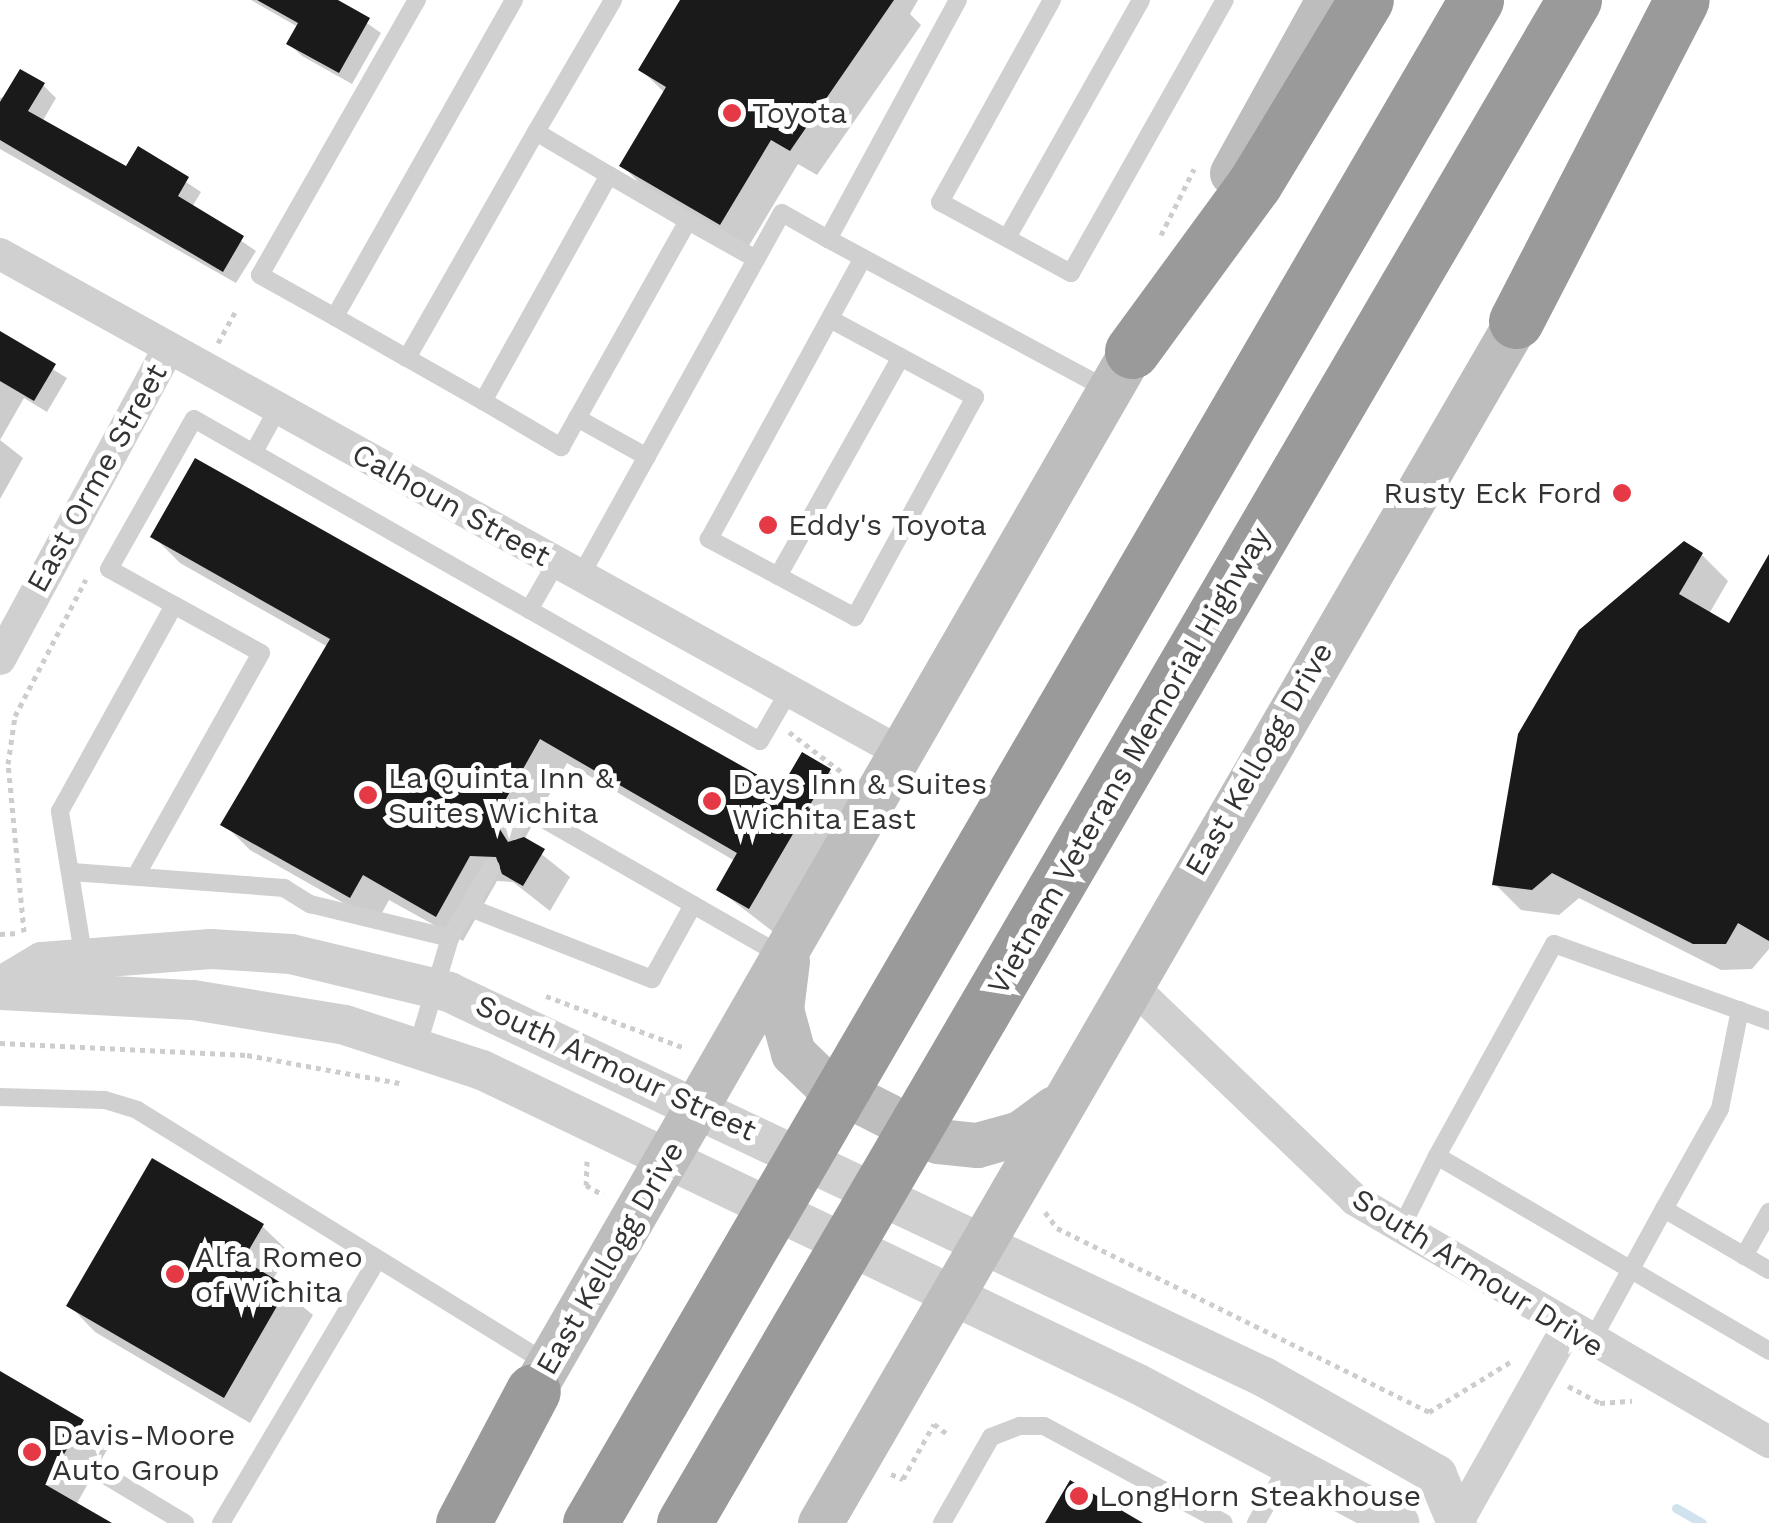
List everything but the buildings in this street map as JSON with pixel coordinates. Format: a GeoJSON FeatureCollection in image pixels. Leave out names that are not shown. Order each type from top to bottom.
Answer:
{"type":"FeatureCollection","features":[{"type":"Feature","properties":{"kind":"highway"},"geometry":{"type":"LineString","coordinates":[[1122,371],[1255,182],[1366,0]]}},
{"type":"Feature","properties":{"kind":"highway"},"geometry":{"type":"LineString","coordinates":[[590,1523],[1476,0]]}},
{"type":"Feature","properties":{"kind":"highway","name":"Vietnam Veterans Memorial Highway"},"geometry":{"type":"LineString","coordinates":[[684,1523],[1574,0]]}},
{"type":"Feature","properties":{"kind":"highway"},"geometry":{"type":"LineString","coordinates":[[1516,322],[1682,0]]}},
{"type":"Feature","properties":{"kind":"highway"},"geometry":{"type":"LineString","coordinates":[[463,1523],[541,1378]]}},
{"type":"Feature","properties":{"kind":"main road","name":"East Kellogg Drive"},"geometry":{"type":"LineString","coordinates":[[453,1523],[903,754],[1328,0]]}},
{"type":"Feature","properties":{"kind":"main road","name":"East Kellogg Drive"},"geometry":{"type":"LineString","coordinates":[[820,1523],[1128,982],[1705,0]]}},
{"type":"Feature","properties":{"kind":"main road"},"geometry":{"type":"LineString","coordinates":[[787,953],[780,1008],[794,1053],[824,1083],[938,1141],[977,1145],[1020,1134],[1060,1104]]}},
{"type":"Feature","properties":{"kind":"street","name":"Calhoun Street"},"geometry":{"type":"LineString","coordinates":[[0,254],[167,351],[903,754]]}},
{"type":"Feature","properties":{"kind":"street","name":"East Orme Street"},"geometry":{"type":"LineString","coordinates":[[0,659],[167,351]]}},
{"type":"Feature","properties":{"kind":"street","name":"South Armour Street"},"geometry":{"type":"LineString","coordinates":[[87,976],[291,954],[436,988],[699,1104],[980,1246],[1264,1378],[1437,1476],[1457,1523]]}},
{"type":"Feature","properties":{"kind":"street","name":"South Armour Street"},"geometry":{"type":"LineString","coordinates":[[0,989],[42,962],[87,976],[326,1022],[412,1067],[482,1070],[952,1296],[1398,1523]]}},
{"type":"Feature","properties":{"kind":"street","name":"South Armour Drive"},"geometry":{"type":"LineString","coordinates":[[1128,982],[1356,1200],[1577,1338],[1769,1442]]}},
{"type":"Feature","properties":{"kind":"street"},"geometry":{"type":"LineString","coordinates":[[1457,1523],[1541,1373],[1577,1338]]}},
{"type":"Feature","properties":{"kind":"lane"},"geometry":{"type":"LineString","coordinates":[[417,0],[260,275],[561,446],[688,221]]}},
{"type":"Feature","properties":{"kind":"lane"},"geometry":{"type":"LineString","coordinates":[[336,317],[514,0]]}},
{"type":"Feature","properties":{"kind":"lane"},"geometry":{"type":"LineString","coordinates":[[407,358],[613,0]]}},
{"type":"Feature","properties":{"kind":"lane"},"geometry":{"type":"LineString","coordinates":[[828,239],[958,0]]}},
{"type":"Feature","properties":{"kind":"lane"},"geometry":{"type":"LineString","coordinates":[[1052,0],[940,202],[1071,273],[1225,0]]}},
{"type":"Feature","properties":{"kind":"lane"},"geometry":{"type":"LineString","coordinates":[[1007,238],[1141,0]]}},
{"type":"Feature","properties":{"kind":"lane"},"geometry":{"type":"LineString","coordinates":[[536,132],[756,259]]}},
{"type":"Feature","properties":{"kind":"lane"},"geometry":{"type":"LineString","coordinates":[[483,401],[609,175]]}},
{"type":"Feature","properties":{"kind":"lane"},"geometry":{"type":"LineString","coordinates":[[530,610],[568,570],[647,457],[782,213],[863,258],[1122,371]]}},
{"type":"Feature","properties":{"kind":"lane"},"geometry":{"type":"LineString","coordinates":[[830,319],[975,397],[855,617],[709,540],[863,258]]}},
{"type":"Feature","properties":{"kind":"lane"},"geometry":{"type":"LineString","coordinates":[[778,576],[901,357]]}},
{"type":"Feature","properties":{"kind":"lane"},"geometry":{"type":"LineString","coordinates":[[254,452],[276,410]]}},
{"type":"Feature","properties":{"kind":"lane"},"geometry":{"type":"LineString","coordinates":[[578,418],[647,457]]}},
{"type":"Feature","properties":{"kind":"lane"},"geometry":{"type":"LineString","coordinates":[[136,876],[261,654],[109,569],[194,419],[760,741],[789,692]]}},
{"type":"Feature","properties":{"kind":"lane"},"geometry":{"type":"LineString","coordinates":[[87,976],[65,800],[174,605]]}},
{"type":"Feature","properties":{"kind":"lane"},"geometry":{"type":"LineString","coordinates":[[513,831],[526,809],[693,905],[787,953]]}},
{"type":"Feature","properties":{"kind":"lane"},"geometry":{"type":"LineString","coordinates":[[412,1067],[450,938],[491,868]]}},
{"type":"Feature","properties":{"kind":"lane"},"geometry":{"type":"LineString","coordinates":[[72,872],[284,888],[310,904],[450,938]]}},
{"type":"Feature","properties":{"kind":"lane"},"geometry":{"type":"LineString","coordinates":[[468,907],[652,980],[693,905]]}},
{"type":"Feature","properties":{"kind":"lane"},"geometry":{"type":"LineString","coordinates":[[1401,1228],[1554,944],[1769,1021]]}},
{"type":"Feature","properties":{"kind":"lane"},"geometry":{"type":"LineString","coordinates":[[1577,1338],[1632,1266],[1720,1109],[1740,1010]]}},
{"type":"Feature","properties":{"kind":"lane"},"geometry":{"type":"LineString","coordinates":[[0,1096],[105,1100],[136,1110],[378,1259],[541,1378]]}},
{"type":"Feature","properties":{"kind":"lane"},"geometry":{"type":"LineString","coordinates":[[1437,1156],[1632,1266],[1769,1351]]}},
{"type":"Feature","properties":{"kind":"lane"},"geometry":{"type":"LineString","coordinates":[[1664,1209],[1769,1270]]}},
{"type":"Feature","properties":{"kind":"lane"},"geometry":{"type":"LineString","coordinates":[[1744,1256],[1769,1212]]}},
{"type":"Feature","properties":{"kind":"lane"},"geometry":{"type":"LineString","coordinates":[[222,1523],[378,1259]]}},
{"type":"Feature","properties":{"kind":"lane"},"geometry":{"type":"LineString","coordinates":[[942,1523],[991,1438],[1020,1426],[1044,1426],[1224,1523]]}},
{"type":"Feature","properties":{"kind":"lane"},"geometry":{"type":"LineString","coordinates":[[1256,1523],[1288,1464]]}},
{"type":"Feature","properties":{"kind":"lane"},"geometry":{"type":"LineString","coordinates":[[90,1466],[185,1523]]}},
{"type":"Feature","properties":{"kind":"path"},"geometry":{"type":"LineString","coordinates":[[203,370],[236,311]]}},
{"type":"Feature","properties":{"kind":"path"},"geometry":{"type":"LineString","coordinates":[[24,932],[8,764],[15,716],[94,566]]}},
{"type":"Feature","properties":{"kind":"path"},"geometry":{"type":"LineString","coordinates":[[0,1042],[412,1067]]}},
{"type":"Feature","properties":{"kind":"path"},"geometry":{"type":"LineString","coordinates":[[575,1149],[588,1163],[586,1185],[611,1199]]}},
{"type":"Feature","properties":{"kind":"path"},"geometry":{"type":"LineString","coordinates":[[1048,1214],[1057,1228],[1429,1412],[1512,1360],[1600,1403],[1628,1400],[1644,1408]]}},
{"type":"Feature","properties":{"kind":"path"},"geometry":{"type":"LineString","coordinates":[[888,1473],[903,1479],[934,1424],[946,1433]]}},
{"type":"Feature","properties":{"kind":"waterway"},"geometry":{"type":"LineString","coordinates":[[1676,1508],[1702,1523]]}},
{"type":"Feature","properties":{"kind":"place","name":"Toyota"},"geometry":{"type":"Point","coordinates":[732,113]}},
{"type":"Feature","properties":{"kind":"place","name":"Rusty Eck Ford"},"geometry":{"type":"Point","coordinates":[1622,493]}},
{"type":"Feature","properties":{"kind":"place","name":"Eddy's Toyota"},"geometry":{"type":"Point","coordinates":[768,525]}},
{"type":"Feature","properties":{"kind":"place","name":"La Quinta Inn & Suites Wichita"},"geometry":{"type":"Point","coordinates":[368,795]}},
{"type":"Feature","properties":{"kind":"place","name":"Days Inn & Suites Wichita East"},"geometry":{"type":"Point","coordinates":[712,801]}},
{"type":"Feature","properties":{"kind":"place","name":"Alfa Romeo of Wichita"},"geometry":{"type":"Point","coordinates":[175,1274]}},
{"type":"Feature","properties":{"kind":"place","name":"Davis-Moore Auto Group"},"geometry":{"type":"Point","coordinates":[32,1452]}},
{"type":"Feature","properties":{"kind":"place","name":"LongHorn Steakhouse"},"geometry":{"type":"Point","coordinates":[1079,1496]}}]}
